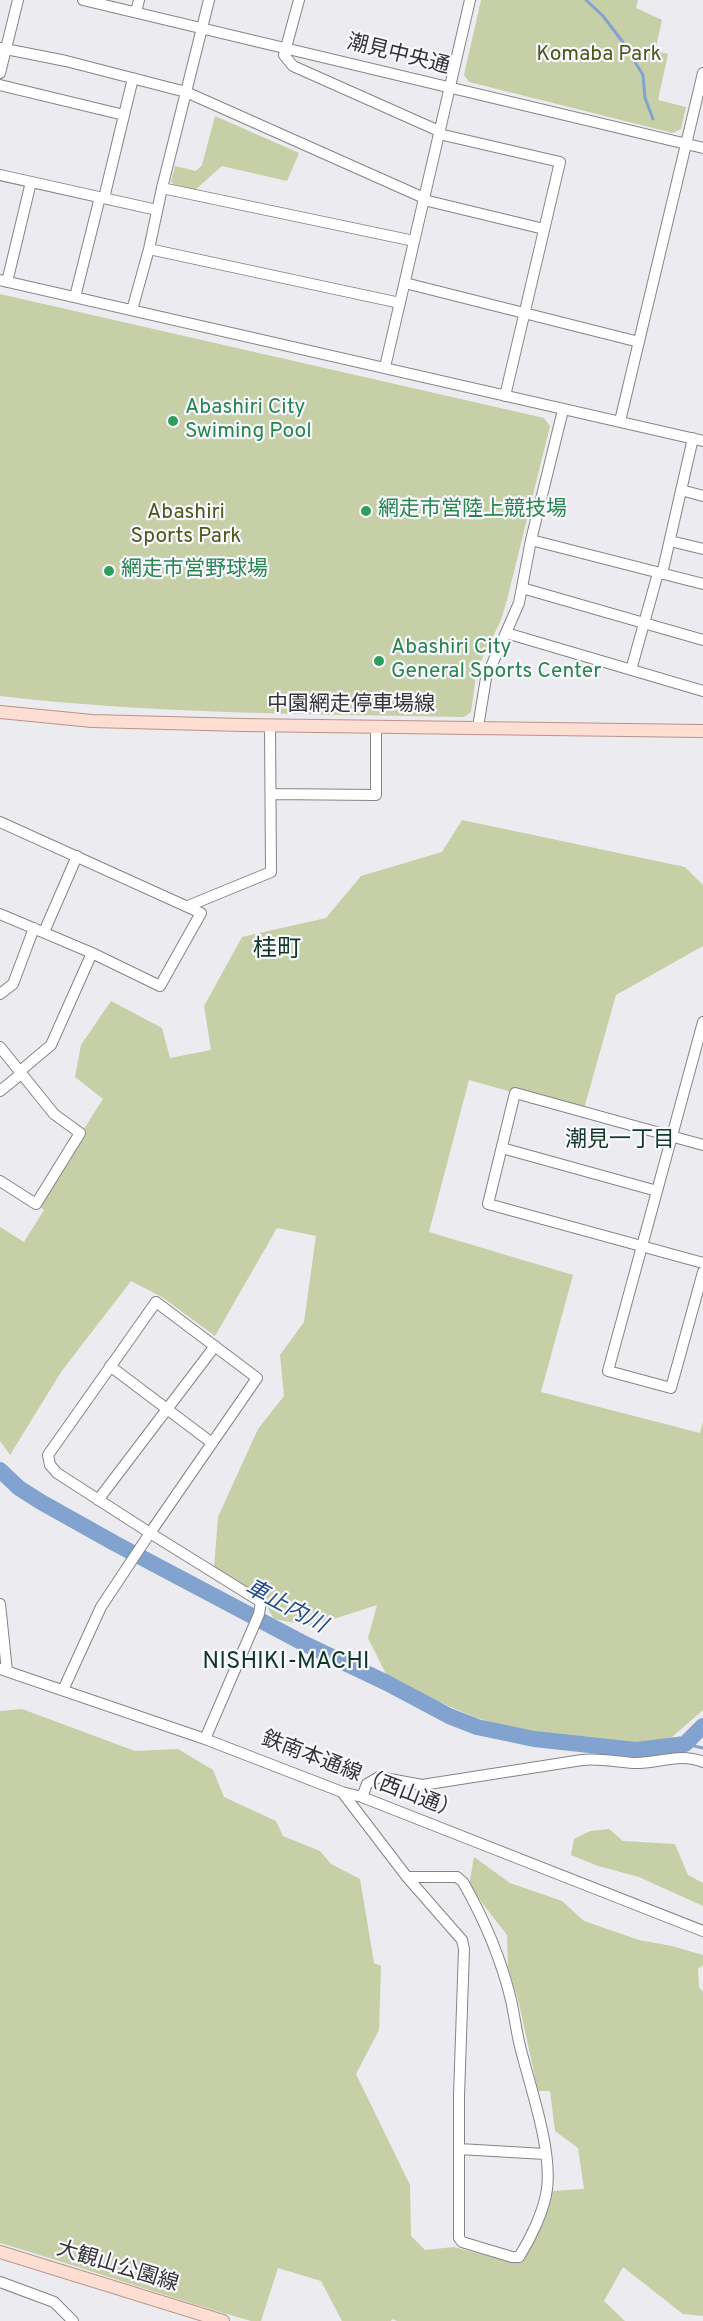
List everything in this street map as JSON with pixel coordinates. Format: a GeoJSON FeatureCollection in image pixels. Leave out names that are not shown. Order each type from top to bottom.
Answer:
{"type":"FeatureCollection","features":[{"type":"Feature","properties":{"kind":"main road","name":"中園網走停車場線"},"geometry":{"type":"LineString","coordinates":[[0,712],[92,721],[270,726],[703,731]]}},
{"type":"Feature","properties":{"kind":"main road","name":"大観山公園線"},"geometry":{"type":"LineString","coordinates":[[0,2252],[223,2321]]}},
{"type":"Feature","properties":{"kind":"street"},"geometry":{"type":"LineString","coordinates":[[0,73],[3,49],[18,0]]}},
{"type":"Feature","properties":{"kind":"street","name":"潮見中央通"},"geometry":{"type":"LineString","coordinates":[[84,0],[703,148]]}},
{"type":"Feature","properties":{"kind":"street"},"geometry":{"type":"LineString","coordinates":[[136,12],[138,0]]}},
{"type":"Feature","properties":{"kind":"street"},"geometry":{"type":"LineString","coordinates":[[132,310],[209,0]]}},
{"type":"Feature","properties":{"kind":"street"},"geometry":{"type":"LineString","coordinates":[[299,0],[284,55],[293,66],[439,132],[560,162],[505,396]]}},
{"type":"Feature","properties":{"kind":"street"},"geometry":{"type":"LineString","coordinates":[[385,367],[470,0]]}},
{"type":"Feature","properties":{"kind":"street"},"geometry":{"type":"LineString","coordinates":[[3,49],[66,61],[186,92],[424,199],[544,229]]}},
{"type":"Feature","properties":{"kind":"street"},"geometry":{"type":"LineString","coordinates":[[620,421],[703,74]]}},
{"type":"Feature","properties":{"kind":"street"},"geometry":{"type":"LineString","coordinates":[[75,297],[133,78]]}},
{"type":"Feature","properties":{"kind":"street"},"geometry":{"type":"LineString","coordinates":[[0,85],[124,115]]}},
{"type":"Feature","properties":{"kind":"street"},"geometry":{"type":"LineString","coordinates":[[0,175],[157,210]]}},
{"type":"Feature","properties":{"kind":"street"},"geometry":{"type":"LineString","coordinates":[[31,182],[4,281],[698,439],[681,490],[670,541],[631,670]]}},
{"type":"Feature","properties":{"kind":"street"},"geometry":{"type":"LineString","coordinates":[[162,188],[414,241]]}},
{"type":"Feature","properties":{"kind":"street"},"geometry":{"type":"LineString","coordinates":[[148,249],[400,303]]}},
{"type":"Feature","properties":{"kind":"street"},"geometry":{"type":"LineString","coordinates":[[405,283],[639,342]]}},
{"type":"Feature","properties":{"kind":"street"},"geometry":{"type":"LineString","coordinates":[[478,727],[486,678],[519,603],[531,540],[563,410]]}},
{"type":"Feature","properties":{"kind":"street"},"geometry":{"type":"LineString","coordinates":[[681,490],[703,496]]}},
{"type":"Feature","properties":{"kind":"street"},"geometry":{"type":"LineString","coordinates":[[531,540],[703,584]]}},
{"type":"Feature","properties":{"kind":"street"},"geometry":{"type":"LineString","coordinates":[[670,541],[703,549]]}},
{"type":"Feature","properties":{"kind":"street"},"geometry":{"type":"LineString","coordinates":[[522,588],[703,640]]}},
{"type":"Feature","properties":{"kind":"street"},"geometry":{"type":"LineString","coordinates":[[506,633],[703,691]]}},
{"type":"Feature","properties":{"kind":"street"},"geometry":{"type":"LineString","coordinates":[[188,906],[271,872],[270,726]]}},
{"type":"Feature","properties":{"kind":"street"},"geometry":{"type":"LineString","coordinates":[[271,794],[376,795],[376,726]]}},
{"type":"Feature","properties":{"kind":"street"},"geometry":{"type":"LineString","coordinates":[[0,822],[201,913],[160,986],[92,953],[0,914]]}},
{"type":"Feature","properties":{"kind":"street"},"geometry":{"type":"LineString","coordinates":[[0,994],[13,984],[77,856]]}},
{"type":"Feature","properties":{"kind":"street"},"geometry":{"type":"LineString","coordinates":[[0,1091],[51,1045],[92,953]]}},
{"type":"Feature","properties":{"kind":"street"},"geometry":{"type":"LineString","coordinates":[[703,1022],[608,1371],[671,1388],[703,1272]]}},
{"type":"Feature","properties":{"kind":"street"},"geometry":{"type":"LineString","coordinates":[[0,1047],[54,1114],[80,1133],[36,1204],[0,1181]]}},
{"type":"Feature","properties":{"kind":"street"},"geometry":{"type":"LineString","coordinates":[[703,1145],[515,1093],[488,1204],[703,1263]]}},
{"type":"Feature","properties":{"kind":"street"},"geometry":{"type":"LineString","coordinates":[[502,1148],[657,1191]]}},
{"type":"Feature","properties":{"kind":"street"},"geometry":{"type":"LineString","coordinates":[[63,1690],[101,1607],[150,1533],[257,1378],[156,1302],[48,1455],[48,1461],[53,1470],[98,1500],[150,1533],[261,1602],[257,1618],[206,1739]]}},
{"type":"Feature","properties":{"kind":"street"},"geometry":{"type":"LineString","coordinates":[[98,1500],[215,1346]]}},
{"type":"Feature","properties":{"kind":"street"},"geometry":{"type":"LineString","coordinates":[[110,1366],[212,1443]]}},
{"type":"Feature","properties":{"kind":"street"},"geometry":{"type":"LineString","coordinates":[[0,1604],[3,1670]]}},
{"type":"Feature","properties":{"kind":"street","name":"鉄南本通線（西山通）"},"geometry":{"type":"LineString","coordinates":[[3,1670],[206,1739],[342,1792],[362,1797],[703,1931]]}},
{"type":"Feature","properties":{"kind":"street"},"geometry":{"type":"LineString","coordinates":[[362,1797],[367,1784],[379,1777],[422,1785],[600,1758],[634,1763],[684,1758],[703,1762]]}},
{"type":"Feature","properties":{"kind":"street"},"geometry":{"type":"LineString","coordinates":[[342,1792],[407,1877],[462,1940],[464,1949],[459,2238],[462,2242],[519,2257],[525,2248],[547,2191],[545,2154],[539,2116],[521,2053],[508,1990],[495,1947],[466,1887],[457,1877],[407,1877]]}},
{"type":"Feature","properties":{"kind":"street"},"geometry":{"type":"LineString","coordinates":[[459,2149],[545,2154]]}},
{"type":"Feature","properties":{"kind":"street"},"geometry":{"type":"LineString","coordinates":[[0,2282],[50,2299],[73,2321]]}},
{"type":"Feature","properties":{"kind":"green space","name":"Komaba Park"},"geometry":{"type":"Polygon","coordinates":[[[481,0],[638,0],[636,8],[662,20],[655,51],[668,54],[658,100],[686,107],[681,129],[673,133],[469,82],[464,75],[481,0]]]}},
{"type":"Feature","properties":{"kind":"green space"},"geometry":{"type":"Polygon","coordinates":[[[215,116],[299,153],[287,181],[222,166],[195,190],[173,184],[171,181],[175,166],[196,171],[202,165],[215,116]]]}},
{"type":"Feature","properties":{"kind":"green space","name":"Abashiri Sports Park"},"geometry":{"type":"Polygon","coordinates":[[[0,294],[544,418],[550,426],[507,600],[501,620],[477,669],[471,712],[464,717],[232,712],[58,702],[0,696],[0,294]]]}},
{"type":"Feature","properties":{"kind":"green space"},"geometry":{"type":"Polygon","coordinates":[[[462,820],[685,867],[703,885],[703,946],[616,995],[583,1112],[469,1080],[429,1232],[573,1275],[541,1392],[700,1433],[703,1422],[703,1710],[672,1737],[648,1745],[625,1745],[583,1737],[517,1730],[474,1717],[389,1680],[368,1638],[377,1605],[312,1626],[274,1619],[262,1598],[214,1568],[218,1517],[258,1429],[284,1396],[280,1355],[304,1322],[316,1236],[277,1228],[215,1336],[162,1297],[131,1281],[61,1372],[10,1455],[0,1441],[0,1227],[24,1242],[44,1210],[36,1204],[103,1099],[75,1077],[81,1045],[111,1001],[162,1028],[170,1058],[211,1050],[204,1006],[242,937],[326,918],[361,876],[442,852],[462,820]]]}},
{"type":"Feature","properties":{"kind":"green space"},"geometry":{"type":"Polygon","coordinates":[[[22,1709],[135,1751],[178,1749],[213,1770],[224,1797],[276,1821],[283,1836],[320,1851],[331,1864],[360,1879],[374,1963],[381,1966],[379,2030],[356,2074],[410,2185],[411,2236],[425,2250],[454,2247],[519,2262],[542,2219],[552,2191],[584,2189],[578,2148],[555,2131],[550,2091],[538,2091],[518,1999],[508,1968],[507,1935],[469,1886],[474,1857],[510,1883],[562,1901],[584,1921],[639,1940],[703,1955],[703,1965],[698,1969],[699,1987],[703,1992],[703,2316],[683,2314],[623,2267],[604,2301],[625,2321],[397,2321],[392,2319],[391,2321],[342,2321],[321,2281],[278,2268],[261,2321],[251,2321],[0,2243],[0,1711],[22,1709]]]}},
{"type":"Feature","properties":{"kind":"green space"},"geometry":{"type":"Polygon","coordinates":[[[609,1829],[623,1841],[675,1844],[688,1875],[703,1883],[703,1906],[639,1877],[598,1866],[571,1855],[574,1839],[590,1831],[609,1829]]]}},
{"type":"Feature","properties":{"kind":"waterway"},"geometry":{"type":"LineString","coordinates":[[586,0],[603,16],[643,75],[645,98],[653,119]]}},
{"type":"Feature","properties":{"kind":"waterway","name":"車止内川"},"geometry":{"type":"LineString","coordinates":[[0,1470],[19,1488],[116,1544],[305,1644],[449,1716],[477,1727],[534,1739],[636,1750],[685,1744],[703,1726]]}},
{"type":"Feature","properties":{"kind":"waterway"},"geometry":{"type":"LineString","coordinates":[[685,1744],[703,1748]]}},
{"type":"Feature","properties":{"kind":"place","name":"Abashiri City Swiming Pool"},"geometry":{"type":"Point","coordinates":[173,421]}},
{"type":"Feature","properties":{"kind":"place","name":"網走市営陸上競技場"},"geometry":{"type":"Point","coordinates":[366,511]}},
{"type":"Feature","properties":{"kind":"place","name":"網走市営野球場"},"geometry":{"type":"Point","coordinates":[109,571]}},
{"type":"Feature","properties":{"kind":"place","name":"Abashiri City General Sports Center"},"geometry":{"type":"Point","coordinates":[379,661]}},
{"type":"Feature","properties":{"kind":"district","name":"桂町"},"geometry":{"type":"Point","coordinates":[277,951]}},
{"type":"Feature","properties":{"kind":"district","name":"潮見一丁目"},"geometry":{"type":"Point","coordinates":[620,1142]}},
{"type":"Feature","properties":{"kind":"district","name":"NISHIKI-MACHI"},"geometry":{"type":"Point","coordinates":[286,1663]}}]}
